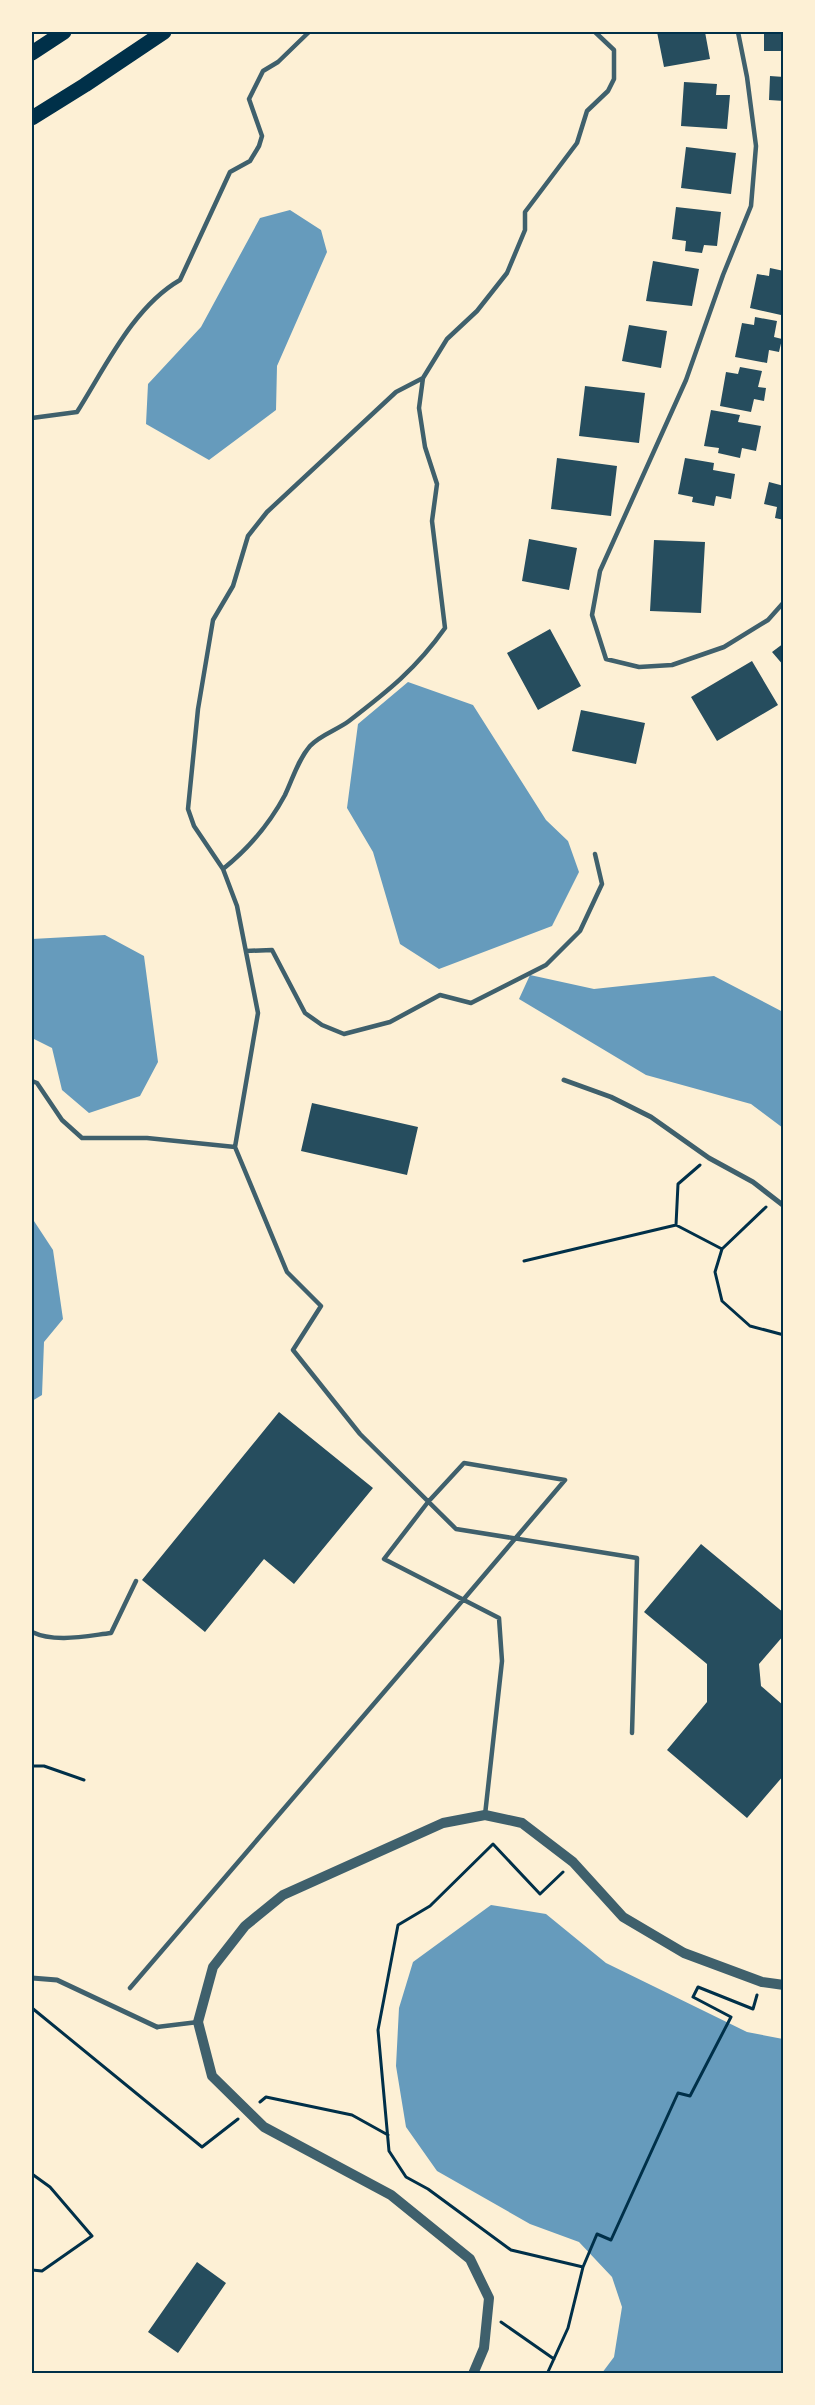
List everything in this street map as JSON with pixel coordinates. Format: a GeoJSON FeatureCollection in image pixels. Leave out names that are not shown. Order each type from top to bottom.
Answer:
{"type":"FeatureCollection","features":[{"type":"Feature","properties":{"kind":"main road"},"geometry":{"type":"LineString","coordinates":[[32,53],[64,32]]}},
{"type":"Feature","properties":{"kind":"main road"},"geometry":{"type":"LineString","coordinates":[[32,118],[164,32]]}},
{"type":"Feature","properties":{"kind":"street"},"geometry":{"type":"LineString","coordinates":[[564,1080],[611,1096],[651,1118],[709,1158],[753,1182],[783,1206]]}},
{"type":"Feature","properties":{"kind":"street"},"geometry":{"type":"LineString","coordinates":[[474,2373],[484,2348],[489,2298],[470,2259],[391,2194],[264,2127],[212,2076],[198,2022],[213,1967],[244,1926],[283,1895],[443,1822],[485,1815],[522,1823],[573,1862],[623,1917],[684,1953],[762,1982],[783,1985]]}},
{"type":"Feature","properties":{"kind":"street"},"geometry":{"type":"LineString","coordinates":[[32,1978],[57,1980],[157,2027]]}},
{"type":"Feature","properties":{"kind":"lane"},"geometry":{"type":"LineString","coordinates":[[32,418],[77,412],[141,312],[168,287],[180,280],[230,172],[250,161],[259,146],[262,136],[249,99],[263,71],[278,62],[309,32]]}},
{"type":"Feature","properties":{"kind":"lane"},"geometry":{"type":"LineString","coordinates":[[223,869],[240,855],[263,828],[284,796],[300,760],[312,744],[346,723],[400,681],[425,657],[445,628],[432,521],[437,484],[425,447],[419,408],[423,378],[447,339],[477,311],[507,273],[525,230],[525,212],[550,182],[577,143],[587,111],[608,91],[614,79],[614,50],[595,32]]}},
{"type":"Feature","properties":{"kind":"lane"},"geometry":{"type":"LineString","coordinates":[[738,32],[747,77],[756,146],[751,206],[723,275],[686,380],[600,571],[592,615],[606,659],[639,667],[672,665],[724,647],[768,620],[783,602]]}},
{"type":"Feature","properties":{"kind":"lane"},"geometry":{"type":"LineString","coordinates":[[423,378],[396,392],[267,512],[248,536],[233,586],[213,620],[198,709],[188,809],[194,826],[223,869],[237,906],[258,1013],[235,1147],[287,1272],[321,1306],[293,1350],[360,1434],[456,1529],[637,1558],[632,1733]]}},
{"type":"Feature","properties":{"kind":"lane"},"geometry":{"type":"LineString","coordinates":[[246,951],[272,950],[305,1013],[322,1025],[344,1034],[390,1022],[440,995],[471,1003],[546,965],[580,931],[602,884],[595,854]]}},
{"type":"Feature","properties":{"kind":"lane"},"geometry":{"type":"LineString","coordinates":[[32,1081],[37,1083],[62,1120],[82,1138],[147,1138],[235,1147]]}},
{"type":"Feature","properties":{"kind":"lane"},"geometry":{"type":"LineString","coordinates":[[130,1988],[463,1600],[565,1480],[464,1463],[428,1502],[384,1559],[463,1600],[499,1618],[502,1661],[485,1815]]}},
{"type":"Feature","properties":{"kind":"lane"},"geometry":{"type":"LineString","coordinates":[[32,1632],[42,1637],[78,1637],[111,1633],[136,1581]]}},
{"type":"Feature","properties":{"kind":"lane"},"geometry":{"type":"LineString","coordinates":[[157,2027],[198,2022]]}},
{"type":"Feature","properties":{"kind":"path"},"geometry":{"type":"LineString","coordinates":[[676,1225],[678,1184],[709,1158]]}},
{"type":"Feature","properties":{"kind":"path"},"geometry":{"type":"LineString","coordinates":[[775,1198],[722,1249],[715,1272],[722,1301],[750,1326],[783,1335]]}},
{"type":"Feature","properties":{"kind":"path"},"geometry":{"type":"LineString","coordinates":[[524,1261],[676,1225],[722,1249]]}},
{"type":"Feature","properties":{"kind":"path"},"geometry":{"type":"LineString","coordinates":[[32,1766],[44,1766],[84,1780]]}},
{"type":"Feature","properties":{"kind":"path"},"geometry":{"type":"LineString","coordinates":[[573,1862],[540,1894],[493,1844],[430,1906],[398,1925],[378,2030],[389,2151],[406,2177],[428,2189],[511,2250],[583,2267]]}},
{"type":"Feature","properties":{"kind":"path"},"geometry":{"type":"LineString","coordinates":[[547,2373],[568,2328],[583,2267],[597,2234],[611,2240],[678,2093],[690,2096],[731,2017],[693,1997],[698,1987],[753,2009],[762,1982]]}},
{"type":"Feature","properties":{"kind":"path"},"geometry":{"type":"LineString","coordinates":[[32,2008],[202,2147],[239,2118]]}},
{"type":"Feature","properties":{"kind":"path"},"geometry":{"type":"LineString","coordinates":[[257,2104],[267,2097],[352,2115],[388,2135]]}},
{"type":"Feature","properties":{"kind":"path"},"geometry":{"type":"LineString","coordinates":[[32,2174],[50,2187],[92,2236],[42,2271],[32,2270]]}},
{"type":"Feature","properties":{"kind":"path"},"geometry":{"type":"LineString","coordinates":[[487,2313],[554,2359]]}},
{"type":"Feature","properties":{"kind":"water"},"geometry":{"type":"Polygon","coordinates":[[[290,210],[321,230],[327,252],[277,366],[276,410],[209,460],[146,424],[148,384],[201,327],[260,218],[290,210]]]}},
{"type":"Feature","properties":{"kind":"water"},"geometry":{"type":"Polygon","coordinates":[[[408,682],[473,705],[546,820],[568,841],[579,872],[552,926],[439,969],[400,944],[373,852],[347,808],[358,724],[408,682]]]}},
{"type":"Feature","properties":{"kind":"water"},"geometry":{"type":"Polygon","coordinates":[[[105,935],[144,956],[158,1062],[140,1096],[89,1113],[62,1090],[52,1048],[32,1038],[32,939],[105,935]]]}},
{"type":"Feature","properties":{"kind":"water"},"geometry":{"type":"Polygon","coordinates":[[[530,975],[594,989],[714,976],[783,1012],[783,1128],[751,1104],[646,1075],[519,999],[530,975]]]}},
{"type":"Feature","properties":{"kind":"water"},"geometry":{"type":"Polygon","coordinates":[[[32,1218],[53,1250],[63,1319],[44,1342],[42,1395],[32,1401],[32,1218]]]}},
{"type":"Feature","properties":{"kind":"water"},"geometry":{"type":"Polygon","coordinates":[[[491,1905],[546,1914],[606,1963],[747,2032],[783,2039],[783,2373],[602,2373],[614,2357],[622,2307],[612,2277],[579,2242],[530,2224],[437,2171],[406,2127],[396,2066],[399,2008],[413,1962],[491,1905]]]}},
{"type":"Feature","properties":{"kind":"building"},"geometry":{"type":"Polygon","coordinates":[[[657,32],[705,32],[710,59],[664,67],[657,32]]]}},
{"type":"Feature","properties":{"kind":"building"},"geometry":{"type":"Polygon","coordinates":[[[764,32],[784,32],[784,51],[764,51],[764,32]]]}},
{"type":"Feature","properties":{"kind":"building"},"geometry":{"type":"Polygon","coordinates":[[[770,76],[784,77],[784,101],[769,100],[770,76]]]}},
{"type":"Feature","properties":{"kind":"building"},"geometry":{"type":"Polygon","coordinates":[[[684,82],[717,84],[716,95],[730,95],[727,129],[681,126],[684,82]]]}},
{"type":"Feature","properties":{"kind":"building"},"geometry":{"type":"Polygon","coordinates":[[[686,147],[736,153],[731,194],[681,188],[686,147]]]}},
{"type":"Feature","properties":{"kind":"building"},"geometry":{"type":"Polygon","coordinates":[[[676,207],[721,212],[717,246],[704,245],[702,253],[685,251],[686,241],[672,239],[676,207]]]}},
{"type":"Feature","properties":{"kind":"building"},"geometry":{"type":"Polygon","coordinates":[[[653,261],[699,269],[692,306],[646,301],[653,261]]]}},
{"type":"Feature","properties":{"kind":"building"},"geometry":{"type":"Polygon","coordinates":[[[770,268],[784,271],[781,315],[750,308],[757,274],[769,276],[770,268]]]}},
{"type":"Feature","properties":{"kind":"building"},"geometry":{"type":"Polygon","coordinates":[[[755,317],[777,321],[774,337],[782,339],[779,352],[769,350],[767,363],[735,357],[742,323],[754,325],[755,317]]]}},
{"type":"Feature","properties":{"kind":"building"},"geometry":{"type":"Polygon","coordinates":[[[629,325],[667,331],[661,368],[622,361],[629,325]]]}},
{"type":"Feature","properties":{"kind":"building"},"geometry":{"type":"Polygon","coordinates":[[[740,367],[762,371],[758,387],[766,388],[764,401],[754,399],[751,412],[720,406],[726,372],[738,374],[740,367]]]}},
{"type":"Feature","properties":{"kind":"building"},"geometry":{"type":"Polygon","coordinates":[[[585,386],[645,393],[639,443],[579,436],[585,386]]]}},
{"type":"Feature","properties":{"kind":"building"},"geometry":{"type":"Polygon","coordinates":[[[711,410],[740,415],[738,422],[761,426],[756,451],[742,448],[740,458],[718,453],[719,448],[704,446],[711,410]]]}},
{"type":"Feature","properties":{"kind":"building"},"geometry":{"type":"Polygon","coordinates":[[[557,458],[617,466],[611,516],[551,509],[557,458]]]}},
{"type":"Feature","properties":{"kind":"building"},"geometry":{"type":"Polygon","coordinates":[[[685,458],[714,463],[713,470],[735,474],[731,499],[716,496],[714,506],[692,502],[693,497],[678,494],[685,458]]]}},
{"type":"Feature","properties":{"kind":"building"},"geometry":{"type":"Polygon","coordinates":[[[769,482],[784,486],[784,520],[775,518],[777,507],[764,504],[769,482]]]}},
{"type":"Feature","properties":{"kind":"building"},"geometry":{"type":"Polygon","coordinates":[[[529,539],[577,548],[569,590],[522,581],[529,539]]]}},
{"type":"Feature","properties":{"kind":"building"},"geometry":{"type":"Polygon","coordinates":[[[654,540],[705,542],[701,613],[650,611],[654,540]]]}},
{"type":"Feature","properties":{"kind":"building"},"geometry":{"type":"Polygon","coordinates":[[[550,629],[581,686],[538,710],[507,653],[550,629]]]}},
{"type":"Feature","properties":{"kind":"building"},"geometry":{"type":"Polygon","coordinates":[[[784,643],[784,666],[772,652],[784,643]]]}},
{"type":"Feature","properties":{"kind":"building"},"geometry":{"type":"Polygon","coordinates":[[[752,661],[778,705],[717,741],[691,697],[752,661]]]}},
{"type":"Feature","properties":{"kind":"building"},"geometry":{"type":"Polygon","coordinates":[[[581,710],[645,723],[636,764],[572,751],[581,710]]]}},
{"type":"Feature","properties":{"kind":"building"},"geometry":{"type":"Polygon","coordinates":[[[312,1103],[418,1127],[407,1175],[301,1151],[312,1103]]]}},
{"type":"Feature","properties":{"kind":"building"},"geometry":{"type":"Polygon","coordinates":[[[279,1412],[373,1488],[294,1584],[264,1559],[205,1632],[142,1580],[279,1412]]]}},
{"type":"Feature","properties":{"kind":"building"},"geometry":{"type":"Polygon","coordinates":[[[701,1544],[784,1613],[784,1635],[759,1664],[761,1686],[784,1706],[784,1775],[747,1818],[667,1750],[707,1702],[707,1664],[644,1612],[701,1544]]]}},
{"type":"Feature","properties":{"kind":"building"},"geometry":{"type":"Polygon","coordinates":[[[197,2262],[226,2283],[178,2353],[148,2332],[197,2262]]]}}]}
